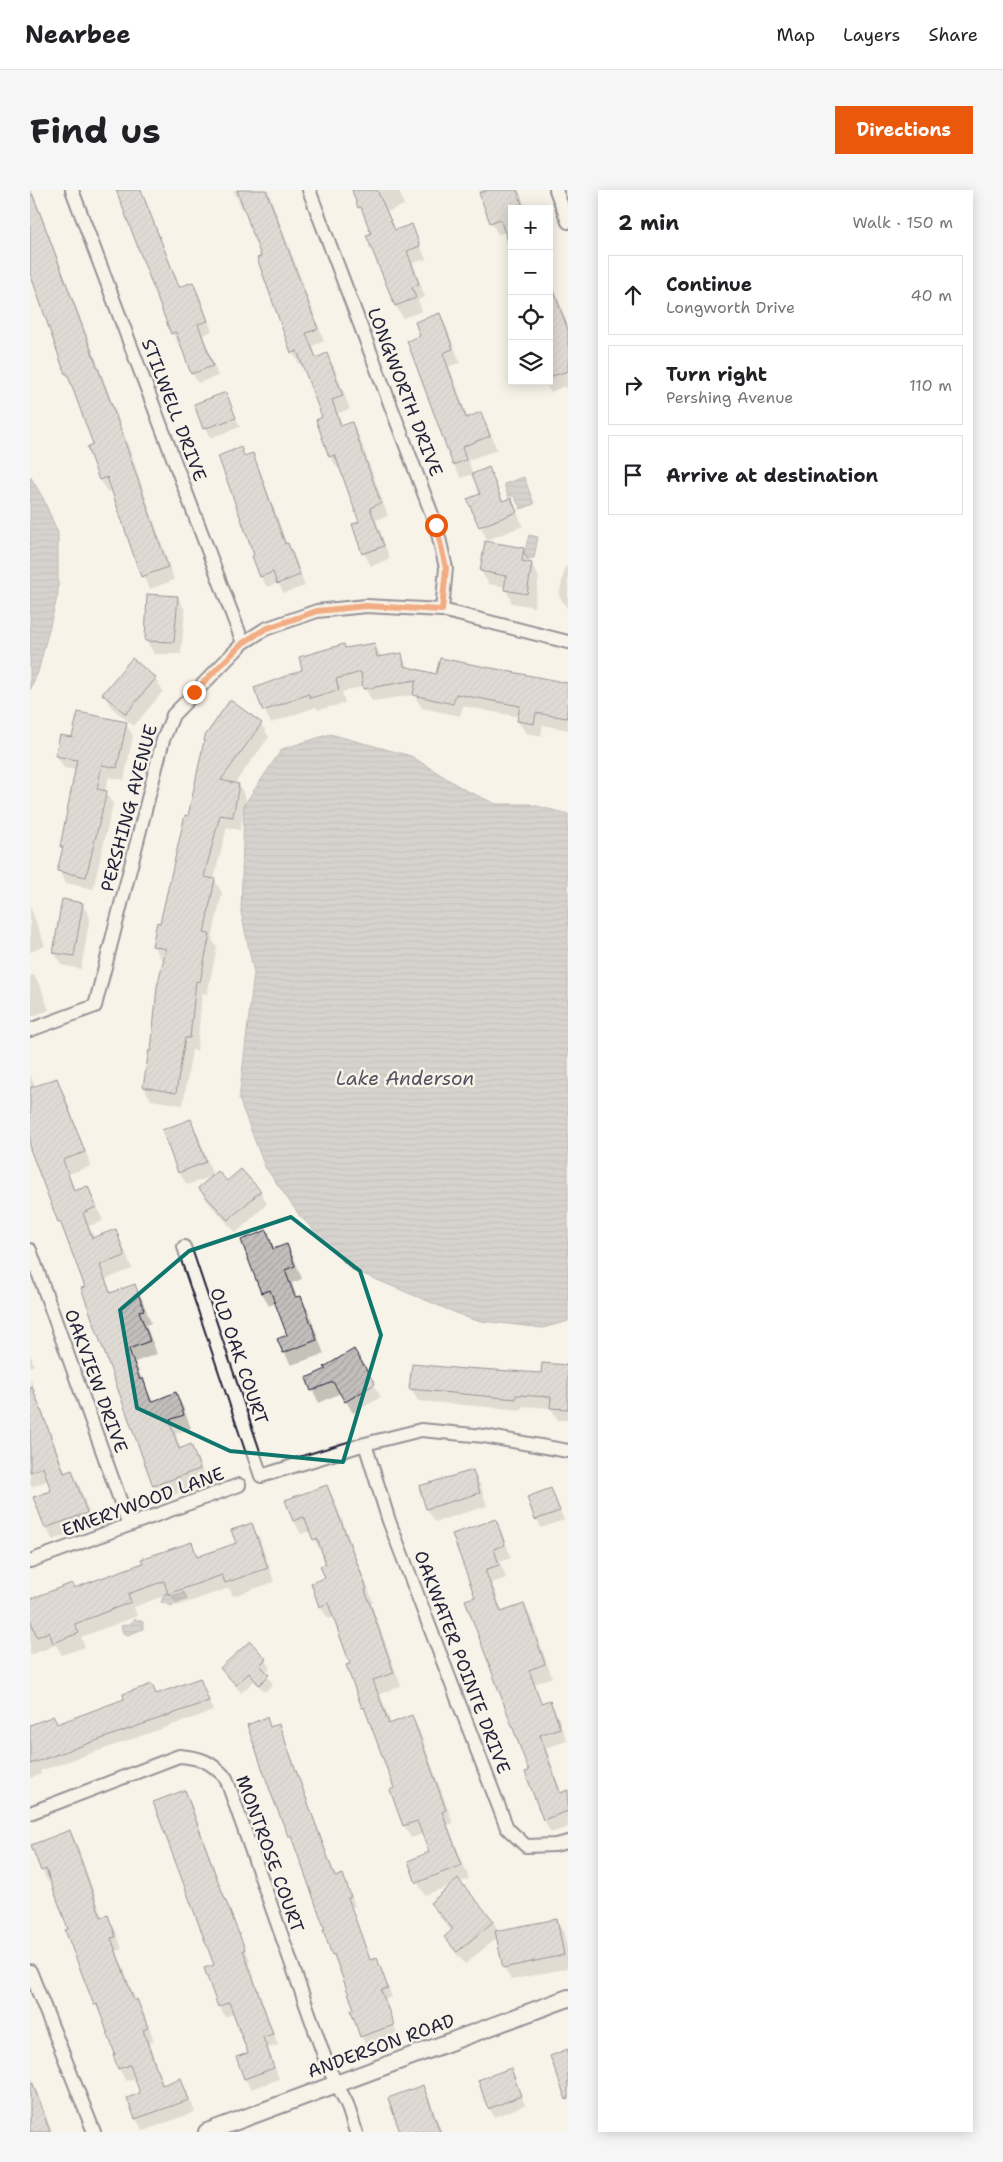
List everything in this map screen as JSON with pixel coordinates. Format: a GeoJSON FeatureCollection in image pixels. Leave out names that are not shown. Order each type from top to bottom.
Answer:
{"type":"FeatureCollection","features":[{"type":"Feature","properties":{"kind":"street","name":"STILWELL DRIVE"},"geometry":{"type":"LineString","coordinates":[[72,190],[243,643]]}},
{"type":"Feature","properties":{"kind":"street","name":"LONGWORTH DRIVE"},"geometry":{"type":"LineString","coordinates":[[309,190],[436,525],[446,568],[442,610]]}},
{"type":"Feature","properties":{"kind":"street"},"geometry":{"type":"LineString","coordinates":[[556,190],[568,222]]}},
{"type":"Feature","properties":{"kind":"street","name":"PERSHING AVENUE"},"geometry":{"type":"LineString","coordinates":[[30,1030],[95,1006],[163,740],[174,714],[243,643],[265,629],[317,611],[366,606],[442,610],[568,642]]}},
{"type":"Feature","properties":{"kind":"street","name":"OLD OAK COURT"},"geometry":{"type":"LineString","coordinates":[[184,1247],[261,1476],[364,1444]]}},
{"type":"Feature","properties":{"kind":"street","name":"OAKVIEW DRIVE"},"geometry":{"type":"LineString","coordinates":[[30,1250],[129,1525]]}},
{"type":"Feature","properties":{"kind":"street"},"geometry":{"type":"LineString","coordinates":[[364,1444],[421,1430],[484,1436],[568,1451]]}},
{"type":"Feature","properties":{"kind":"street","name":"OAKWATER POINTE DRIVE"},"geometry":{"type":"LineString","coordinates":[[364,1444],[389,1521],[507,1828],[526,1846],[556,1845],[568,1842]]}},
{"type":"Feature","properties":{"kind":"street","name":"EMERYWOOD LANE"},"geometry":{"type":"LineString","coordinates":[[30,1562],[239,1485]]}},
{"type":"Feature","properties":{"kind":"street","name":"MONTROSE COURT"},"geometry":{"type":"LineString","coordinates":[[30,1813],[179,1756],[199,1758],[215,1767],[226,1778],[328,2067],[347,2104],[356,2132]]}},
{"type":"Feature","properties":{"kind":"street"},"geometry":{"type":"LineString","coordinates":[[30,1971],[94,2132]]}},
{"type":"Feature","properties":{"kind":"street","name":"ANDERSON ROAD"},"geometry":{"type":"LineString","coordinates":[[207,2132],[568,1998]]}},
{"type":"Feature","properties":{"kind":"highlighted area"},"geometry":{"type":"Polygon","coordinates":[[[291,1217],[360,1271],[381,1335],[343,1462],[230,1451],[137,1408],[120,1310],[189,1251],[291,1217]]]}},
{"type":"Feature","properties":{"kind":"water"},"geometry":{"type":"Polygon","coordinates":[[[30,476],[43,498],[58,533],[58,594],[38,672],[30,690],[30,476]]]}},
{"type":"Feature","properties":{"kind":"water"},"geometry":{"type":"Polygon","coordinates":[[[524,477],[534,504],[521,509],[514,496],[508,496],[504,484],[524,477]]]}},
{"type":"Feature","properties":{"kind":"water"},"geometry":{"type":"Polygon","coordinates":[[[529,535],[538,537],[534,558],[527,559],[524,554],[529,535]]]}},
{"type":"Feature","properties":{"kind":"water","name":"Lake Anderson"},"geometry":{"type":"Polygon","coordinates":[[[330,734],[411,756],[465,790],[496,804],[529,804],[568,814],[568,1321],[543,1328],[473,1320],[351,1269],[300,1216],[265,1167],[239,1099],[254,973],[241,912],[244,805],[282,749],[330,734]]]}},
{"type":"Feature","properties":{"kind":"water"},"geometry":{"type":"Polygon","coordinates":[[[184,1592],[187,1599],[172,1606],[161,1602],[165,1593],[172,1596],[184,1592]]]}},
{"type":"Feature","properties":{"kind":"water"},"geometry":{"type":"Polygon","coordinates":[[[135,1619],[143,1622],[143,1629],[128,1635],[123,1633],[121,1626],[130,1624],[135,1619]]]}},
{"type":"Feature","properties":{"kind":"building"},"geometry":{"type":"Polygon","coordinates":[[[116,190],[141,190],[179,287],[193,282],[208,321],[198,324],[213,366],[191,374],[176,332],[171,334],[116,190]]]}},
{"type":"Feature","properties":{"kind":"building"},"geometry":{"type":"Polygon","coordinates":[[[237,190],[266,190],[318,329],[306,333],[316,358],[327,353],[343,396],[332,400],[341,426],[352,422],[381,503],[370,508],[384,546],[362,554],[352,524],[359,522],[335,455],[329,457],[316,420],[322,417],[297,351],[291,353],[257,258],[261,256],[237,190]]]}},
{"type":"Feature","properties":{"kind":"building"},"geometry":{"type":"Polygon","coordinates":[[[352,190],[377,190],[395,230],[412,224],[420,246],[407,251],[419,284],[412,287],[416,298],[395,306],[366,235],[371,234],[361,207],[358,208],[352,190]]]}},
{"type":"Feature","properties":{"kind":"building"},"geometry":{"type":"Polygon","coordinates":[[[488,190],[517,190],[523,205],[508,205],[508,241],[500,219],[490,223],[479,193],[488,190]]]}},
{"type":"Feature","properties":{"kind":"building"},"geometry":{"type":"Polygon","coordinates":[[[30,194],[32,194],[41,216],[118,422],[168,567],[141,577],[107,477],[99,480],[87,447],[93,444],[67,373],[65,374],[30,273],[30,194]]]}},
{"type":"Feature","properties":{"kind":"building"},"geometry":{"type":"Polygon","coordinates":[[[553,289],[568,330],[568,371],[553,376],[553,289]]]}},
{"type":"Feature","properties":{"kind":"building"},"geometry":{"type":"Polygon","coordinates":[[[440,313],[453,349],[443,353],[466,418],[481,412],[490,436],[462,447],[466,460],[453,465],[407,341],[420,336],[415,322],[440,313]]]}},
{"type":"Feature","properties":{"kind":"building"},"geometry":{"type":"Polygon","coordinates":[[[226,392],[236,418],[203,429],[194,404],[226,392]]]}},
{"type":"Feature","properties":{"kind":"building"},"geometry":{"type":"Polygon","coordinates":[[[241,447],[244,456],[253,453],[285,544],[288,543],[300,575],[277,584],[273,572],[260,577],[252,556],[254,555],[218,456],[241,447]]]}},
{"type":"Feature","properties":{"kind":"building"},"geometry":{"type":"Polygon","coordinates":[[[489,467],[502,501],[511,498],[517,512],[479,527],[467,499],[480,494],[472,474],[489,467]]]}},
{"type":"Feature","properties":{"kind":"building"},"geometry":{"type":"Polygon","coordinates":[[[485,541],[524,548],[522,561],[532,563],[527,594],[504,590],[506,576],[480,571],[485,541]]]}},
{"type":"Feature","properties":{"kind":"building"},"geometry":{"type":"Polygon","coordinates":[[[147,594],[178,596],[174,642],[145,641],[147,594]]]}},
{"type":"Feature","properties":{"kind":"building"},"geometry":{"type":"Polygon","coordinates":[[[375,643],[377,657],[402,653],[404,666],[436,674],[440,658],[568,683],[567,718],[536,713],[534,724],[517,721],[520,706],[456,694],[453,704],[413,695],[416,680],[363,689],[361,672],[336,679],[339,690],[310,698],[309,694],[263,711],[254,688],[302,670],[299,657],[344,644],[345,648],[375,643]]]}},
{"type":"Feature","properties":{"kind":"building"},"geometry":{"type":"Polygon","coordinates":[[[132,658],[156,678],[126,714],[102,694],[132,658]]]}},
{"type":"Feature","properties":{"kind":"building"},"geometry":{"type":"Polygon","coordinates":[[[230,700],[262,723],[221,780],[239,784],[233,817],[220,815],[204,877],[215,879],[204,933],[210,934],[200,982],[196,981],[190,1038],[185,1038],[176,1093],[143,1087],[149,1050],[151,1051],[157,987],[166,949],[152,946],[157,922],[160,923],[185,815],[188,816],[205,736],[230,700]]]}},
{"type":"Feature","properties":{"kind":"building"},"geometry":{"type":"Polygon","coordinates":[[[78,712],[127,722],[117,768],[102,765],[97,789],[107,791],[86,877],[57,871],[63,847],[60,847],[77,760],[55,756],[60,735],[72,737],[78,712]]]}},
{"type":"Feature","properties":{"kind":"building"},"geometry":{"type":"Polygon","coordinates":[[[62,899],[83,903],[74,956],[53,953],[62,899]]]}},
{"type":"Feature","properties":{"kind":"building"},"geometry":{"type":"Polygon","coordinates":[[[57,1078],[85,1152],[63,1160],[74,1191],[88,1186],[96,1207],[83,1213],[92,1238],[116,1229],[125,1256],[100,1265],[110,1293],[135,1284],[144,1310],[139,1311],[150,1341],[129,1349],[140,1380],[143,1378],[151,1402],[176,1392],[184,1415],[169,1420],[179,1449],[191,1444],[200,1469],[153,1486],[81,1288],[85,1287],[30,1149],[30,1088],[57,1078]]]}},
{"type":"Feature","properties":{"kind":"building"},"geometry":{"type":"Polygon","coordinates":[[[191,1119],[206,1162],[178,1173],[162,1130],[191,1119]]]}},
{"type":"Feature","properties":{"kind":"building"},"geometry":{"type":"Polygon","coordinates":[[[241,1169],[261,1191],[228,1220],[198,1188],[218,1171],[227,1181],[241,1169]]]}},
{"type":"Feature","properties":{"kind":"building"},"geometry":{"type":"Polygon","coordinates":[[[267,1230],[273,1249],[287,1244],[295,1266],[285,1270],[295,1297],[301,1296],[317,1340],[283,1353],[277,1339],[287,1335],[270,1290],[261,1293],[241,1240],[267,1230]]]}},
{"type":"Feature","properties":{"kind":"building"},"geometry":{"type":"Polygon","coordinates":[[[354,1349],[375,1384],[345,1402],[333,1382],[311,1391],[306,1378],[326,1369],[324,1367],[354,1349]]]}},
{"type":"Feature","properties":{"kind":"building"},"geometry":{"type":"Polygon","coordinates":[[[542,1363],[568,1365],[568,1409],[550,1408],[551,1397],[516,1395],[516,1399],[409,1389],[412,1364],[541,1373],[542,1363]]]}},
{"type":"Feature","properties":{"kind":"building"},"geometry":{"type":"Polygon","coordinates":[[[30,1387],[32,1387],[64,1473],[72,1470],[87,1513],[45,1528],[33,1497],[51,1491],[43,1467],[30,1472],[30,1387]]]}},
{"type":"Feature","properties":{"kind":"building"},"geometry":{"type":"Polygon","coordinates":[[[473,1470],[480,1493],[426,1509],[419,1486],[473,1470]]]}},
{"type":"Feature","properties":{"kind":"building"},"geometry":{"type":"Polygon","coordinates":[[[327,1485],[367,1589],[365,1590],[394,1673],[373,1680],[389,1724],[412,1715],[446,1810],[442,1812],[462,1865],[416,1883],[408,1861],[429,1852],[417,1821],[403,1826],[390,1790],[394,1788],[346,1665],[350,1664],[328,1603],[319,1607],[311,1583],[325,1578],[320,1566],[326,1564],[317,1538],[313,1540],[304,1517],[293,1521],[285,1500],[327,1485]]]}},
{"type":"Feature","properties":{"kind":"building"},"geometry":{"type":"Polygon","coordinates":[[[551,1488],[560,1511],[535,1520],[527,1497],[551,1488]]]}},
{"type":"Feature","properties":{"kind":"building"},"geometry":{"type":"Polygon","coordinates":[[[496,1519],[505,1545],[494,1549],[499,1565],[485,1570],[501,1612],[524,1604],[545,1664],[529,1670],[541,1703],[550,1700],[560,1728],[540,1735],[560,1793],[568,1790],[568,1811],[543,1820],[525,1772],[529,1771],[465,1600],[475,1597],[452,1534],[496,1519]]]}},
{"type":"Feature","properties":{"kind":"building"},"geometry":{"type":"Polygon","coordinates":[[[252,1523],[268,1568],[225,1583],[222,1575],[168,1594],[164,1581],[128,1594],[131,1602],[75,1624],[79,1633],[53,1643],[49,1632],[37,1637],[30,1619],[30,1599],[72,1583],[74,1588],[143,1563],[141,1559],[192,1542],[197,1557],[236,1543],[231,1530],[252,1523]]]}},
{"type":"Feature","properties":{"kind":"building"},"geometry":{"type":"Polygon","coordinates":[[[250,1641],[266,1659],[260,1665],[269,1675],[259,1685],[249,1673],[236,1685],[220,1668],[250,1641]]]}},
{"type":"Feature","properties":{"kind":"building"},"geometry":{"type":"Polygon","coordinates":[[[200,1678],[209,1701],[30,1764],[30,1725],[54,1716],[57,1724],[124,1699],[123,1694],[152,1684],[156,1694],[200,1678]]]}},
{"type":"Feature","properties":{"kind":"building"},"geometry":{"type":"Polygon","coordinates":[[[267,1717],[270,1727],[279,1724],[335,1877],[343,1874],[351,1897],[348,1898],[370,1960],[377,1958],[388,1988],[381,1990],[394,2025],[360,2037],[351,2010],[354,2009],[334,1954],[332,1955],[323,1930],[325,1930],[291,1836],[288,1836],[272,1796],[247,1725],[267,1717]]]}},
{"type":"Feature","properties":{"kind":"building"},"geometry":{"type":"Polygon","coordinates":[[[185,1790],[245,1949],[243,1950],[273,2034],[263,2037],[274,2068],[244,2079],[236,2057],[248,2053],[229,2002],[218,2007],[204,1968],[214,1965],[153,1802],[185,1790]]]}},
{"type":"Feature","properties":{"kind":"building"},"geometry":{"type":"Polygon","coordinates":[[[70,1830],[101,1917],[108,1915],[116,1937],[111,1938],[134,2001],[137,1999],[148,2028],[143,2030],[162,2085],[181,2078],[189,2100],[135,2119],[127,2098],[140,2093],[130,2065],[118,2069],[113,2055],[115,2054],[97,2004],[94,2005],[65,1930],[68,1929],[46,1869],[41,1871],[31,1845],[70,1830]]]}},
{"type":"Feature","properties":{"kind":"building"},"geometry":{"type":"Polygon","coordinates":[[[458,1879],[494,1921],[457,1952],[444,1937],[453,1929],[430,1903],[458,1879]]]}},
{"type":"Feature","properties":{"kind":"building"},"geometry":{"type":"Polygon","coordinates":[[[557,1919],[564,1955],[503,1968],[495,1931],[557,1919]]]}},
{"type":"Feature","properties":{"kind":"building"},"geometry":{"type":"Polygon","coordinates":[[[568,2049],[568,2099],[566,2100],[550,2056],[568,2049]]]}},
{"type":"Feature","properties":{"kind":"building"},"geometry":{"type":"Polygon","coordinates":[[[511,2068],[521,2096],[488,2109],[478,2080],[511,2068]]]}},
{"type":"Feature","properties":{"kind":"building"},"geometry":{"type":"Polygon","coordinates":[[[32,2082],[50,2132],[30,2132],[30,2083],[32,2082]]]}},
{"type":"Feature","properties":{"kind":"building"},"geometry":{"type":"Polygon","coordinates":[[[423,2085],[440,2132],[400,2132],[388,2098],[423,2085]]]}},
{"type":"Feature","properties":{"kind":"route"},"geometry":{"type":"LineString","coordinates":[[194,692],[243,643],[265,629],[317,611],[366,606],[442,610],[446,568],[436,525]]}}]}
